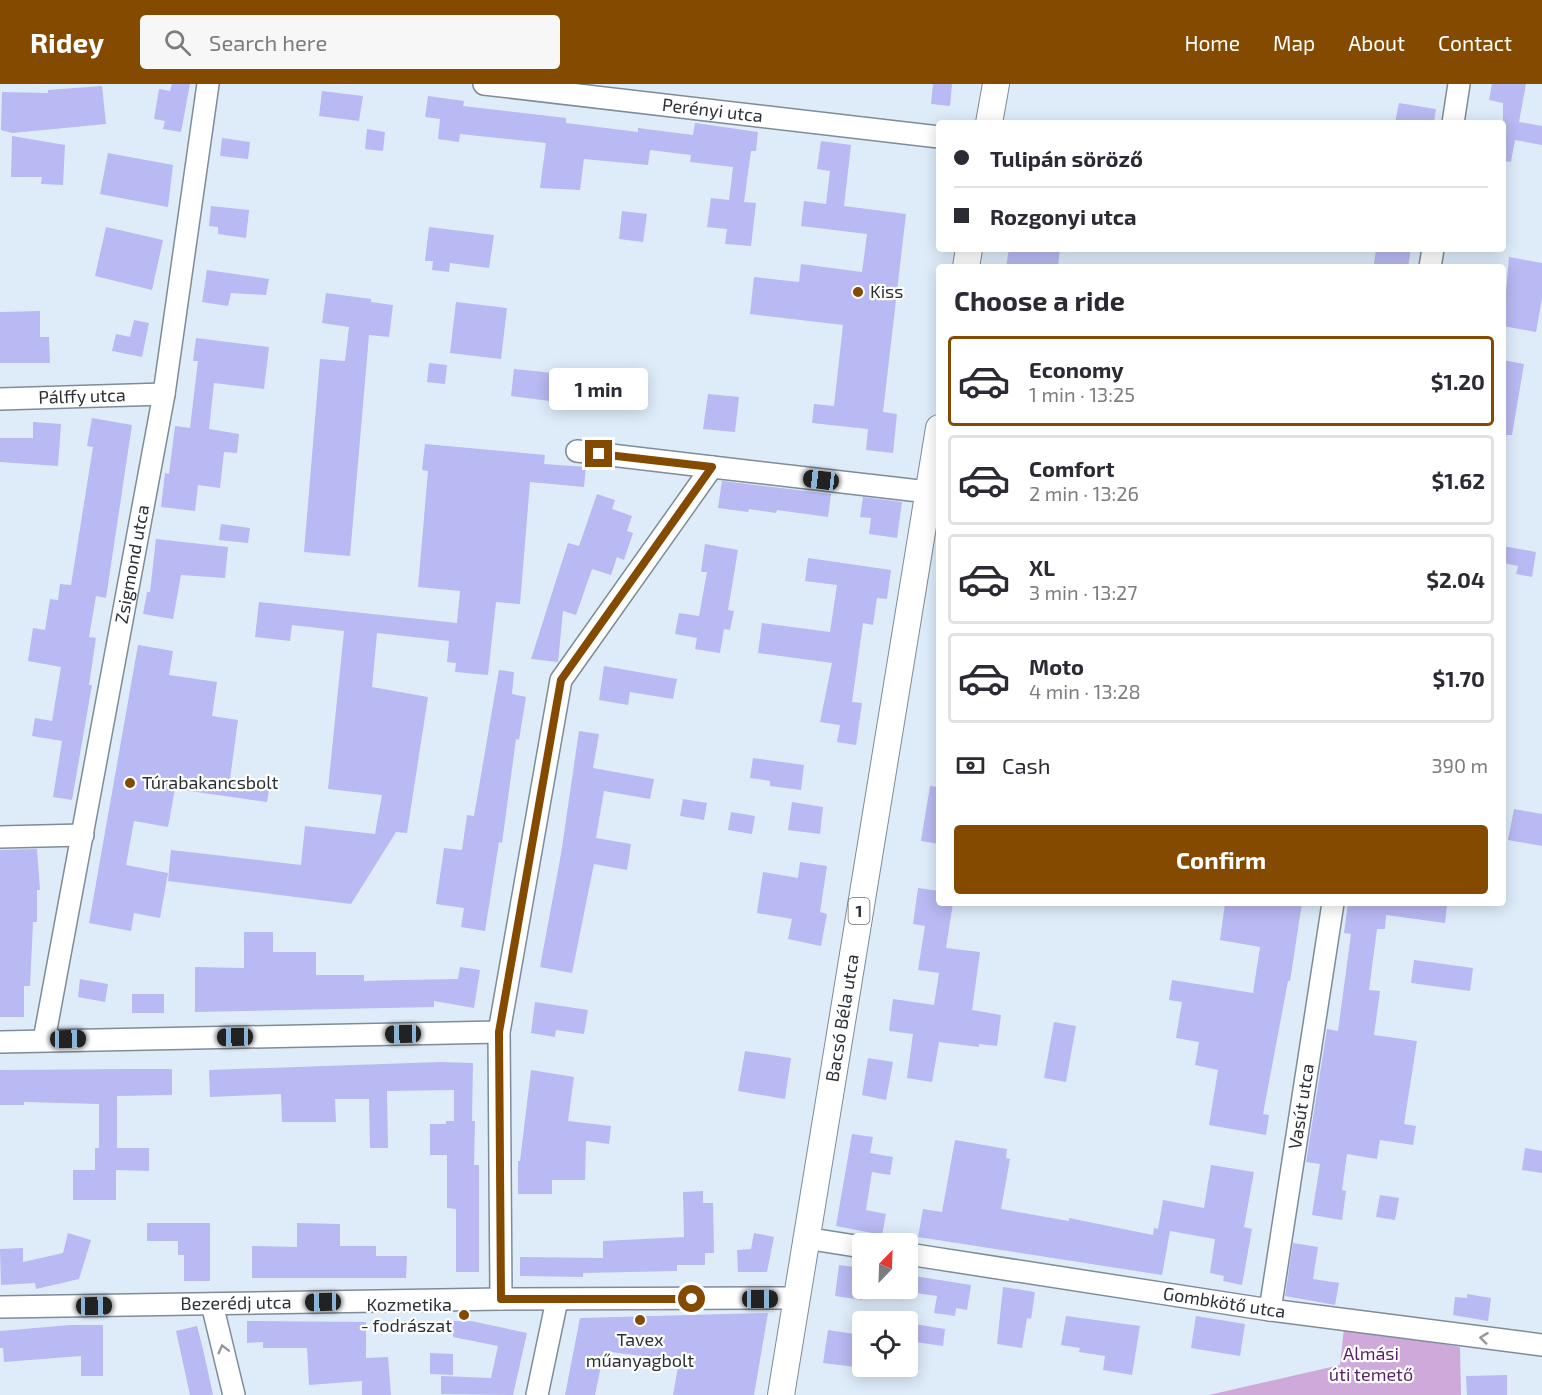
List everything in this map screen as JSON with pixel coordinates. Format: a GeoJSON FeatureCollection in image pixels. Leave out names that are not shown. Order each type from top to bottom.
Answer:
{"type":"FeatureCollection","features":[{"type":"Feature","properties":{"kind":"main road"},"geometry":{"type":"LineString","coordinates":[[990,120],[996,84]]}},
{"type":"Feature","properties":{"kind":"main road","name":"Bacsó Béla utca"},"geometry":{"type":"LineString","coordinates":[[781,1395],[936,445]]}},
{"type":"Feature","properties":{"kind":"street","name":"Zsigmond utca"},"geometry":{"type":"LineString","coordinates":[[44,1040],[164,394],[207,84]]}},
{"type":"Feature","properties":{"kind":"street","name":"Perényi utca"},"geometry":{"type":"LineString","coordinates":[[484,84],[936,137]]}},
{"type":"Feature","properties":{"kind":"street"},"geometry":{"type":"LineString","coordinates":[[1453,120],[1459,84]]}},
{"type":"Feature","properties":{"kind":"street","name":"Pálffy utca"},"geometry":{"type":"LineString","coordinates":[[0,399],[164,394]]}},
{"type":"Feature","properties":{"kind":"street"},"geometry":{"type":"LineString","coordinates":[[577,451],[928,492]]}},
{"type":"Feature","properties":{"kind":"street"},"geometry":{"type":"LineString","coordinates":[[501,1299],[499,1032],[561,680],[712,467]]}},
{"type":"Feature","properties":{"kind":"street"},"geometry":{"type":"LineString","coordinates":[[0,837],[83,835]]}},
{"type":"Feature","properties":{"kind":"street","name":"Vasút utca"},"geometry":{"type":"LineString","coordinates":[[1270,1310],[1333,906]]}},
{"type":"Feature","properties":{"kind":"street"},"geometry":{"type":"LineString","coordinates":[[0,1042],[499,1032]]}},
{"type":"Feature","properties":{"kind":"street"},"geometry":{"type":"LineString","coordinates":[[805,1238],[852,1245]]}},
{"type":"Feature","properties":{"kind":"street","name":"Gombkötő utca"},"geometry":{"type":"LineString","coordinates":[[918,1256],[1270,1310],[1542,1345]]}},
{"type":"Feature","properties":{"kind":"street","name":"Bezerédj utca"},"geometry":{"type":"LineString","coordinates":[[0,1307],[501,1299],[796,1298]]}},
{"type":"Feature","properties":{"kind":"street"},"geometry":{"type":"LineString","coordinates":[[537,1395],[557,1300]]}},
{"type":"Feature","properties":{"kind":"street"},"geometry":{"type":"LineString","coordinates":[[212,1304],[234,1395]]}},
{"type":"Feature","properties":{"kind":"green space","name":"Almási úti temető"},"geometry":{"type":"Polygon","coordinates":[[[1344,1328],[1460,1347],[1461,1395],[1209,1395],[1340,1365],[1344,1328]]]}},
{"type":"Feature","properties":{"kind":"building"},"geometry":{"type":"Polygon","coordinates":[[[172,84],[190,84],[181,132],[163,129],[165,121],[154,119],[159,89],[170,91],[172,84]]]}},
{"type":"Feature","properties":{"kind":"building"},"geometry":{"type":"Polygon","coordinates":[[[933,84],[952,84],[950,106],[931,104],[933,84]]]}},
{"type":"Feature","properties":{"kind":"building"},"geometry":{"type":"Polygon","coordinates":[[[1492,84],[1526,84],[1519,122],[1542,126],[1542,145],[1515,140],[1511,162],[1506,161],[1506,120],[1503,120],[1503,103],[1489,100],[1492,84]]]}},
{"type":"Feature","properties":{"kind":"building"},"geometry":{"type":"Polygon","coordinates":[[[102,86],[106,124],[12,133],[1,130],[2,92],[48,93],[48,90],[102,86]]]}},
{"type":"Feature","properties":{"kind":"building"},"geometry":{"type":"Polygon","coordinates":[[[322,91],[363,96],[359,121],[319,116],[322,91]]]}},
{"type":"Feature","properties":{"kind":"building"},"geometry":{"type":"Polygon","coordinates":[[[428,96],[464,101],[463,106],[566,118],[566,123],[638,132],[638,128],[693,135],[695,123],[758,132],[756,151],[751,151],[744,202],[756,203],[751,246],[725,244],[727,229],[707,227],[711,198],[729,200],[733,167],[690,162],[691,155],[650,150],[648,165],[584,159],[580,190],[540,188],[546,143],[460,134],[459,142],[438,139],[440,119],[425,117],[428,96]]]}},
{"type":"Feature","properties":{"kind":"building"},"geometry":{"type":"Polygon","coordinates":[[[1399,103],[1436,109],[1434,120],[1396,120],[1399,103]]]}},
{"type":"Feature","properties":{"kind":"building"},"geometry":{"type":"Polygon","coordinates":[[[367,129],[385,132],[383,151],[365,149],[367,129]]]}},
{"type":"Feature","properties":{"kind":"building"},"geometry":{"type":"Polygon","coordinates":[[[12,136],[65,145],[63,185],[41,184],[42,177],[11,177],[12,136]]]}},
{"type":"Feature","properties":{"kind":"building"},"geometry":{"type":"Polygon","coordinates":[[[222,138],[250,142],[248,159],[220,156],[222,138]]]}},
{"type":"Feature","properties":{"kind":"building"},"geometry":{"type":"Polygon","coordinates":[[[821,141],[851,145],[844,206],[906,214],[883,412],[897,414],[893,453],[866,450],[868,429],[812,423],[814,404],[834,406],[843,325],[750,314],[754,277],[799,282],[801,264],[862,272],[867,234],[801,226],[804,201],[826,204],[830,171],[817,169],[821,141]]]}},
{"type":"Feature","properties":{"kind":"building"},"geometry":{"type":"Polygon","coordinates":[[[108,153],[173,165],[168,207],[100,194],[108,153]]]}},
{"type":"Feature","properties":{"kind":"building"},"geometry":{"type":"Polygon","coordinates":[[[211,206],[249,210],[246,238],[218,234],[218,227],[209,226],[211,206]]]}},
{"type":"Feature","properties":{"kind":"building"},"geometry":{"type":"Polygon","coordinates":[[[622,211],[647,214],[643,242],[619,239],[622,211]]]}},
{"type":"Feature","properties":{"kind":"building"},"geometry":{"type":"Polygon","coordinates":[[[106,227],[163,240],[152,290],[95,276],[106,227]]]}},
{"type":"Feature","properties":{"kind":"building"},"geometry":{"type":"Polygon","coordinates":[[[429,227],[494,235],[489,268],[450,263],[449,272],[432,270],[433,261],[425,261],[429,227]]]}},
{"type":"Feature","properties":{"kind":"building"},"geometry":{"type":"Polygon","coordinates":[[[1008,252],[1060,252],[1058,264],[1006,264],[1008,252]]]}},
{"type":"Feature","properties":{"kind":"building"},"geometry":{"type":"Polygon","coordinates":[[[1376,252],[1410,252],[1408,264],[1374,264],[1376,252]]]}},
{"type":"Feature","properties":{"kind":"building"},"geometry":{"type":"Polygon","coordinates":[[[1509,257],[1542,263],[1542,298],[1536,332],[1506,327],[1509,257]]]}},
{"type":"Feature","properties":{"kind":"building"},"geometry":{"type":"Polygon","coordinates":[[[207,270],[269,279],[266,295],[231,293],[228,306],[202,302],[207,270]]]}},
{"type":"Feature","properties":{"kind":"building"},"geometry":{"type":"Polygon","coordinates":[[[326,293],[371,299],[371,302],[393,305],[389,337],[369,335],[350,556],[304,552],[320,359],[345,361],[349,327],[322,323],[326,293]]]}},
{"type":"Feature","properties":{"kind":"building"},"geometry":{"type":"Polygon","coordinates":[[[456,302],[507,308],[501,359],[450,353],[456,302]]]}},
{"type":"Feature","properties":{"kind":"building"},"geometry":{"type":"Polygon","coordinates":[[[40,311],[40,337],[49,337],[50,363],[0,363],[0,312],[40,311]]]}},
{"type":"Feature","properties":{"kind":"building"},"geometry":{"type":"Polygon","coordinates":[[[134,320],[149,323],[142,357],[112,351],[116,334],[130,337],[134,320]]]}},
{"type":"Feature","properties":{"kind":"building"},"geometry":{"type":"Polygon","coordinates":[[[196,338],[269,347],[264,389],[214,383],[209,429],[239,434],[237,453],[224,452],[220,488],[198,485],[195,511],[161,507],[165,473],[169,474],[175,426],[190,428],[198,361],[193,361],[196,338]]]}},
{"type":"Feature","properties":{"kind":"building"},"geometry":{"type":"Polygon","coordinates":[[[1506,361],[1524,364],[1512,435],[1506,435],[1506,361]]]}},
{"type":"Feature","properties":{"kind":"building"},"geometry":{"type":"Polygon","coordinates":[[[429,363],[447,365],[445,384],[427,382],[429,363]]]}},
{"type":"Feature","properties":{"kind":"building"},"geometry":{"type":"Polygon","coordinates":[[[514,369],[553,373],[550,401],[511,396],[514,369]]]}},
{"type":"Feature","properties":{"kind":"building"},"geometry":{"type":"Polygon","coordinates":[[[708,394],[739,397],[735,432],[703,429],[708,394]]]}},
{"type":"Feature","properties":{"kind":"building"},"geometry":{"type":"Polygon","coordinates":[[[92,418],[132,425],[106,598],[96,596],[89,637],[96,638],[89,685],[92,685],[72,800],[53,797],[62,741],[32,736],[35,718],[52,721],[61,667],[28,661],[33,628],[45,630],[50,599],[58,600],[60,584],[71,585],[93,447],[87,446],[92,418]]]}},
{"type":"Feature","properties":{"kind":"building"},"geometry":{"type":"Polygon","coordinates":[[[33,422],[61,424],[58,466],[0,462],[0,438],[33,438],[33,422]]]}},
{"type":"Feature","properties":{"kind":"building"},"geometry":{"type":"Polygon","coordinates":[[[425,444],[545,455],[544,464],[586,467],[584,487],[530,482],[520,604],[496,602],[488,675],[455,672],[456,663],[447,662],[449,641],[377,633],[372,687],[428,697],[407,833],[396,832],[351,904],[168,881],[171,850],[301,865],[305,826],[375,834],[382,795],[328,789],[344,631],[292,625],[290,641],[255,637],[259,602],[457,623],[460,591],[418,587],[428,471],[422,470],[425,444]]]}},
{"type":"Feature","properties":{"kind":"building"},"geometry":{"type":"Polygon","coordinates":[[[722,481],[831,494],[828,517],[777,510],[776,513],[718,508],[722,481]]]}},
{"type":"Feature","properties":{"kind":"building"},"geometry":{"type":"Polygon","coordinates":[[[597,494],[615,500],[612,509],[632,516],[627,531],[633,533],[624,560],[617,557],[611,575],[592,569],[576,615],[563,611],[558,662],[531,659],[568,543],[579,546],[597,494]]]}},
{"type":"Feature","properties":{"kind":"building"},"geometry":{"type":"Polygon","coordinates":[[[863,497],[902,502],[897,538],[869,534],[871,518],[860,517],[863,497]]]}},
{"type":"Feature","properties":{"kind":"building"},"geometry":{"type":"Polygon","coordinates":[[[221,524],[250,528],[248,543],[219,540],[221,524]]]}},
{"type":"Feature","properties":{"kind":"building"},"geometry":{"type":"Polygon","coordinates":[[[156,539],[228,547],[225,578],[181,575],[173,619],[143,614],[147,592],[150,592],[156,539]]]}},
{"type":"Feature","properties":{"kind":"building"},"geometry":{"type":"Polygon","coordinates":[[[705,544],[738,550],[728,610],[734,611],[730,630],[724,629],[720,653],[695,649],[697,638],[675,634],[679,613],[699,616],[707,572],[701,572],[705,544]]]}},
{"type":"Feature","properties":{"kind":"building"},"geometry":{"type":"Polygon","coordinates":[[[1506,547],[1536,552],[1532,577],[1516,574],[1518,566],[1506,564],[1506,547]]]}},
{"type":"Feature","properties":{"kind":"building"},"geometry":{"type":"Polygon","coordinates":[[[808,558],[891,570],[887,599],[877,598],[873,625],[863,623],[852,702],[862,703],[856,745],[837,742],[840,725],[820,722],[832,663],[758,653],[762,623],[830,632],[837,585],[805,581],[808,558]]]}},
{"type":"Feature","properties":{"kind":"building"},"geometry":{"type":"Polygon","coordinates":[[[138,645],[173,651],[169,675],[217,682],[212,716],[238,720],[230,779],[270,784],[267,802],[175,789],[168,827],[134,821],[126,865],[168,873],[160,918],[134,913],[131,931],[89,923],[138,645]]]}},
{"type":"Feature","properties":{"kind":"building"},"geometry":{"type":"Polygon","coordinates":[[[604,666],[677,679],[673,699],[630,692],[628,705],[599,700],[604,666]]]}},
{"type":"Feature","properties":{"kind":"building"},"geometry":{"type":"Polygon","coordinates":[[[499,670],[514,672],[512,694],[526,697],[519,740],[516,739],[502,843],[499,842],[485,931],[461,927],[464,908],[436,904],[444,848],[462,850],[467,815],[474,816],[499,670]]]}},
{"type":"Feature","properties":{"kind":"building"},"geometry":{"type":"Polygon","coordinates":[[[579,731],[599,734],[593,768],[654,779],[650,799],[604,791],[596,838],[631,844],[627,870],[594,864],[572,973],[540,967],[561,854],[579,731]]]}},
{"type":"Feature","properties":{"kind":"building"},"geometry":{"type":"Polygon","coordinates":[[[753,758],[804,765],[801,790],[770,786],[770,781],[750,778],[753,758]]]}},
{"type":"Feature","properties":{"kind":"building"},"geometry":{"type":"Polygon","coordinates":[[[930,786],[936,787],[936,844],[921,841],[930,786]]]}},
{"type":"Feature","properties":{"kind":"building"},"geometry":{"type":"Polygon","coordinates":[[[683,799],[707,803],[704,820],[680,816],[683,799]]]}},
{"type":"Feature","properties":{"kind":"building"},"geometry":{"type":"Polygon","coordinates":[[[792,802],[823,807],[820,834],[788,830],[792,802]]]}},
{"type":"Feature","properties":{"kind":"building"},"geometry":{"type":"Polygon","coordinates":[[[1514,809],[1542,814],[1542,846],[1508,840],[1514,809]]]}},
{"type":"Feature","properties":{"kind":"building"},"geometry":{"type":"Polygon","coordinates":[[[731,812],[755,816],[752,834],[728,830],[731,812]]]}},
{"type":"Feature","properties":{"kind":"building"},"geometry":{"type":"Polygon","coordinates":[[[37,849],[40,890],[37,890],[37,922],[33,922],[30,986],[24,986],[24,1017],[0,1017],[0,850],[37,849]]]}},
{"type":"Feature","properties":{"kind":"building"},"geometry":{"type":"Polygon","coordinates":[[[800,862],[827,866],[820,912],[827,914],[821,946],[788,939],[792,919],[757,913],[763,872],[798,878],[800,862]]]}},
{"type":"Feature","properties":{"kind":"building"},"geometry":{"type":"Polygon","coordinates":[[[918,888],[936,891],[936,906],[953,906],[946,948],[980,952],[972,1010],[1001,1015],[997,1046],[979,1044],[979,1047],[939,1042],[932,1082],[907,1078],[913,1034],[889,1031],[893,999],[934,1005],[939,973],[918,970],[925,926],[913,924],[918,888]]]}},
{"type":"Feature","properties":{"kind":"building"},"geometry":{"type":"Polygon","coordinates":[[[1225,906],[1302,906],[1290,981],[1288,981],[1263,1114],[1269,1115],[1266,1135],[1209,1125],[1218,1070],[1195,1065],[1199,1042],[1176,1038],[1182,1002],[1169,1000],[1172,980],[1253,993],[1260,947],[1220,940],[1225,906]]]}},
{"type":"Feature","properties":{"kind":"building"},"geometry":{"type":"Polygon","coordinates":[[[1348,906],[1447,906],[1445,923],[1386,915],[1385,929],[1377,929],[1369,990],[1380,991],[1374,1035],[1417,1041],[1404,1124],[1416,1126],[1413,1145],[1380,1140],[1377,1159],[1347,1154],[1342,1190],[1346,1191],[1342,1220],[1312,1215],[1320,1164],[1306,1162],[1327,1029],[1338,1031],[1351,934],[1344,933],[1348,906]]]}},
{"type":"Feature","properties":{"kind":"building"},"geometry":{"type":"Polygon","coordinates":[[[244,932],[273,932],[273,952],[316,952],[316,975],[364,975],[364,981],[458,979],[460,967],[480,970],[474,1008],[434,1001],[434,1007],[195,1012],[195,967],[244,968],[244,932]]]}},
{"type":"Feature","properties":{"kind":"building"},"geometry":{"type":"Polygon","coordinates":[[[1414,960],[1473,968],[1470,991],[1411,983],[1414,960]]]}},
{"type":"Feature","properties":{"kind":"building"},"geometry":{"type":"Polygon","coordinates":[[[80,979],[108,984],[105,1002],[78,997],[80,979]]]}},
{"type":"Feature","properties":{"kind":"building"},"geometry":{"type":"Polygon","coordinates":[[[132,994],[164,994],[164,1013],[132,1013],[132,994]]]}},
{"type":"Feature","properties":{"kind":"building"},"geometry":{"type":"Polygon","coordinates":[[[535,1002],[588,1010],[584,1034],[556,1030],[555,1037],[531,1033],[535,1002]]]}},
{"type":"Feature","properties":{"kind":"building"},"geometry":{"type":"Polygon","coordinates":[[[1054,1022],[1076,1026],[1066,1082],[1044,1078],[1054,1022]]]}},
{"type":"Feature","properties":{"kind":"building"},"geometry":{"type":"Polygon","coordinates":[[[745,1051],[791,1058],[785,1099],[738,1091],[745,1051]]]}},
{"type":"Feature","properties":{"kind":"building"},"geometry":{"type":"Polygon","coordinates":[[[868,1058],[893,1062],[886,1100],[862,1095],[868,1058]]]}},
{"type":"Feature","properties":{"kind":"building"},"geometry":{"type":"Polygon","coordinates":[[[440,1062],[473,1063],[474,1165],[479,1165],[479,1272],[456,1272],[456,1209],[447,1208],[447,1155],[430,1155],[430,1124],[446,1124],[446,1121],[454,1121],[454,1090],[387,1091],[388,1148],[370,1148],[369,1099],[335,1099],[336,1122],[282,1122],[281,1094],[210,1097],[209,1070],[440,1062]]]}},
{"type":"Feature","properties":{"kind":"building"},"geometry":{"type":"Polygon","coordinates":[[[172,1069],[172,1095],[117,1096],[117,1148],[149,1148],[149,1171],[116,1170],[116,1200],[73,1200],[73,1170],[95,1170],[95,1148],[99,1148],[99,1104],[24,1102],[24,1105],[0,1105],[0,1070],[172,1069]]]}},
{"type":"Feature","properties":{"kind":"building"},"geometry":{"type":"Polygon","coordinates":[[[531,1070],[574,1077],[568,1121],[611,1126],[609,1144],[586,1141],[585,1180],[552,1180],[552,1194],[518,1194],[518,1161],[520,1161],[531,1070]]]}},
{"type":"Feature","properties":{"kind":"building"},"geometry":{"type":"Polygon","coordinates":[[[852,1134],[873,1137],[870,1153],[893,1157],[890,1175],[872,1172],[866,1210],[886,1214],[882,1233],[836,1226],[852,1134]]]}},
{"type":"Feature","properties":{"kind":"building"},"geometry":{"type":"Polygon","coordinates":[[[955,1140],[1007,1149],[1006,1158],[1010,1159],[1001,1209],[1069,1221],[1069,1218],[1153,1235],[1154,1228],[1158,1229],[1163,1200],[1204,1208],[1211,1165],[1254,1172],[1244,1227],[1252,1229],[1242,1285],[1223,1281],[1224,1276],[1210,1273],[1215,1239],[1170,1231],[1162,1275],[918,1237],[923,1209],[942,1212],[955,1140]]]}},
{"type":"Feature","properties":{"kind":"building"},"geometry":{"type":"Polygon","coordinates":[[[1525,1148],[1542,1151],[1542,1173],[1522,1170],[1525,1148]]]}},
{"type":"Feature","properties":{"kind":"building"},"geometry":{"type":"Polygon","coordinates":[[[703,1191],[703,1203],[713,1203],[714,1253],[705,1253],[705,1265],[677,1265],[677,1271],[583,1273],[583,1277],[520,1276],[520,1257],[603,1258],[603,1241],[684,1237],[683,1192],[703,1191]]]}},
{"type":"Feature","properties":{"kind":"building"},"geometry":{"type":"Polygon","coordinates":[[[1380,1195],[1399,1198],[1395,1220],[1376,1217],[1380,1195]]]}},
{"type":"Feature","properties":{"kind":"building"},"geometry":{"type":"Polygon","coordinates":[[[147,1223],[210,1223],[210,1281],[184,1281],[184,1255],[178,1255],[178,1241],[147,1241],[147,1223]]]}},
{"type":"Feature","properties":{"kind":"building"},"geometry":{"type":"Polygon","coordinates":[[[297,1223],[340,1224],[340,1246],[376,1246],[376,1256],[407,1256],[406,1278],[252,1278],[252,1246],[297,1247],[297,1223]]]}},
{"type":"Feature","properties":{"kind":"building"},"geometry":{"type":"Polygon","coordinates":[[[68,1233],[91,1240],[79,1279],[36,1289],[35,1283],[1,1285],[0,1249],[23,1248],[23,1262],[63,1253],[68,1233]]]}},
{"type":"Feature","properties":{"kind":"building"},"geometry":{"type":"Polygon","coordinates":[[[754,1233],[774,1237],[767,1272],[738,1272],[737,1250],[751,1249],[754,1233]]]}},
{"type":"Feature","properties":{"kind":"building"},"geometry":{"type":"Polygon","coordinates":[[[1293,1243],[1318,1247],[1313,1279],[1339,1283],[1335,1305],[1285,1296],[1293,1243]]]}},
{"type":"Feature","properties":{"kind":"building"},"geometry":{"type":"Polygon","coordinates":[[[839,1265],[852,1267],[852,1299],[835,1296],[839,1265]]]}},
{"type":"Feature","properties":{"kind":"building"},"geometry":{"type":"Polygon","coordinates":[[[918,1277],[971,1285],[967,1310],[956,1308],[955,1316],[934,1313],[937,1296],[918,1293],[918,1277]]]}},
{"type":"Feature","properties":{"kind":"building"},"geometry":{"type":"Polygon","coordinates":[[[1003,1287],[1035,1292],[1031,1319],[1027,1318],[1022,1348],[997,1344],[1003,1287]]]}},
{"type":"Feature","properties":{"kind":"building"},"geometry":{"type":"Polygon","coordinates":[[[1467,1294],[1491,1298],[1488,1321],[1453,1315],[1455,1297],[1467,1298],[1467,1294]]]}},
{"type":"Feature","properties":{"kind":"building"},"geometry":{"type":"Polygon","coordinates":[[[768,1313],[754,1395],[673,1395],[679,1361],[604,1351],[595,1395],[565,1395],[580,1318],[768,1313]]]}},
{"type":"Feature","properties":{"kind":"building"},"geometry":{"type":"Polygon","coordinates":[[[1066,1316],[1140,1326],[1132,1375],[1103,1370],[1105,1356],[1079,1352],[1080,1348],[1061,1345],[1066,1316]]]}},
{"type":"Feature","properties":{"kind":"building"},"geometry":{"type":"Polygon","coordinates":[[[1196,1316],[1245,1324],[1240,1356],[1191,1348],[1196,1316]]]}},
{"type":"Feature","properties":{"kind":"building"},"geometry":{"type":"Polygon","coordinates":[[[247,1321],[366,1322],[366,1358],[388,1357],[391,1395],[362,1395],[362,1381],[309,1385],[307,1348],[263,1348],[263,1342],[247,1343],[247,1321]]]}},
{"type":"Feature","properties":{"kind":"building"},"geometry":{"type":"Polygon","coordinates":[[[453,1321],[471,1321],[527,1333],[513,1395],[441,1394],[441,1376],[491,1378],[498,1346],[453,1337],[453,1321]]]}},
{"type":"Feature","properties":{"kind":"building"},"geometry":{"type":"Polygon","coordinates":[[[70,1325],[103,1325],[103,1376],[81,1376],[81,1356],[4,1362],[3,1348],[0,1348],[0,1331],[70,1325]]]}},
{"type":"Feature","properties":{"kind":"building"},"geometry":{"type":"Polygon","coordinates":[[[918,1325],[945,1329],[943,1346],[918,1342],[918,1325]]]}},
{"type":"Feature","properties":{"kind":"building"},"geometry":{"type":"Polygon","coordinates":[[[197,1326],[213,1395],[190,1395],[176,1331],[197,1326]]]}},
{"type":"Feature","properties":{"kind":"building"},"geometry":{"type":"Polygon","coordinates":[[[828,1330],[852,1334],[852,1367],[823,1363],[828,1330]]]}},
{"type":"Feature","properties":{"kind":"building"},"geometry":{"type":"Polygon","coordinates":[[[430,1353],[453,1354],[453,1375],[430,1374],[430,1353]]]}},
{"type":"Feature","properties":{"kind":"building"},"geometry":{"type":"Polygon","coordinates":[[[1507,1375],[1507,1395],[1467,1395],[1466,1376],[1507,1375]]]}},
{"type":"Feature","properties":{"kind":"place","name":"Kiss"},"geometry":{"type":"Point","coordinates":[858,292]}},
{"type":"Feature","properties":{"kind":"place","name":"Túrabakancsbolt"},"geometry":{"type":"Point","coordinates":[130,783]}},
{"type":"Feature","properties":{"kind":"place","name":"Kozmetika - fodrászat"},"geometry":{"type":"Point","coordinates":[464,1315]}},
{"type":"Feature","properties":{"kind":"place","name":"Tavex műanyagbolt"},"geometry":{"type":"Point","coordinates":[640,1320]}},
{"type":"Feature","properties":{"kind":"route"},"geometry":{"type":"LineString","coordinates":[[599,454],[712,467],[561,680],[499,1032],[501,1299],[692,1299]]}}]}
